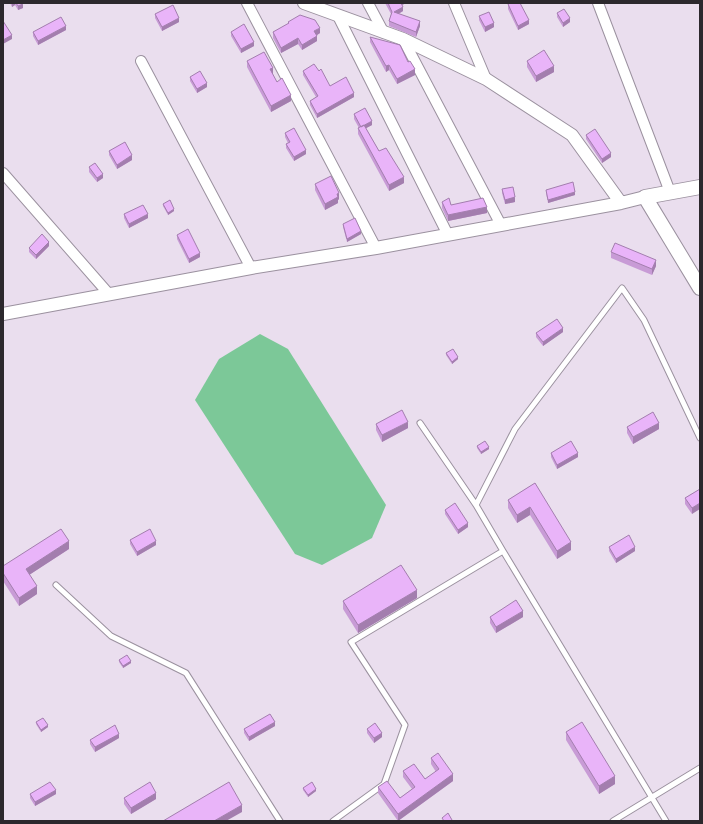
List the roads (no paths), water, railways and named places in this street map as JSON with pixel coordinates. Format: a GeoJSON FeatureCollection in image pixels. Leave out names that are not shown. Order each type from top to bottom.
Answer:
{"type":"FeatureCollection","features":[{"type":"Feature","properties":{"kind":"main road"},"geometry":{"type":"LineString","coordinates":[[700,187],[645,197],[700,288]]}},
{"type":"Feature","properties":{"kind":"street"},"geometry":{"type":"LineString","coordinates":[[246,3],[376,248]]}},
{"type":"Feature","properties":{"kind":"street"},"geometry":{"type":"LineString","coordinates":[[304,3],[403,39],[486,79],[572,136],[621,203]]}},
{"type":"Feature","properties":{"kind":"street"},"geometry":{"type":"LineString","coordinates":[[368,3],[384,33]]}},
{"type":"Feature","properties":{"kind":"street"},"geometry":{"type":"LineString","coordinates":[[454,3],[486,79]]}},
{"type":"Feature","properties":{"kind":"street"},"geometry":{"type":"LineString","coordinates":[[598,3],[670,192]]}},
{"type":"Feature","properties":{"kind":"street"},"geometry":{"type":"LineString","coordinates":[[338,16],[448,235]]}},
{"type":"Feature","properties":{"kind":"street"},"geometry":{"type":"LineString","coordinates":[[403,39],[501,225]]}},
{"type":"Feature","properties":{"kind":"street"},"geometry":{"type":"LineString","coordinates":[[141,61],[252,268]]}},
{"type":"Feature","properties":{"kind":"street"},"geometry":{"type":"LineString","coordinates":[[3,173],[108,293]]}},
{"type":"Feature","properties":{"kind":"street"},"geometry":{"type":"LineString","coordinates":[[3,314],[108,293],[448,235],[621,203],[645,197]]}},
{"type":"Feature","properties":{"kind":"lane"},"geometry":{"type":"LineString","coordinates":[[476,505],[515,429],[622,288],[644,320],[700,438]]}},
{"type":"Feature","properties":{"kind":"lane"},"geometry":{"type":"LineString","coordinates":[[420,424],[476,505],[666,821]]}},
{"type":"Feature","properties":{"kind":"lane"},"geometry":{"type":"LineString","coordinates":[[333,821],[384,784],[405,725],[351,642],[503,551]]}},
{"type":"Feature","properties":{"kind":"lane"},"geometry":{"type":"LineString","coordinates":[[56,586],[111,636],[186,673],[280,821]]}},
{"type":"Feature","properties":{"kind":"lane"},"geometry":{"type":"LineString","coordinates":[[613,821],[700,768]]}}]}
